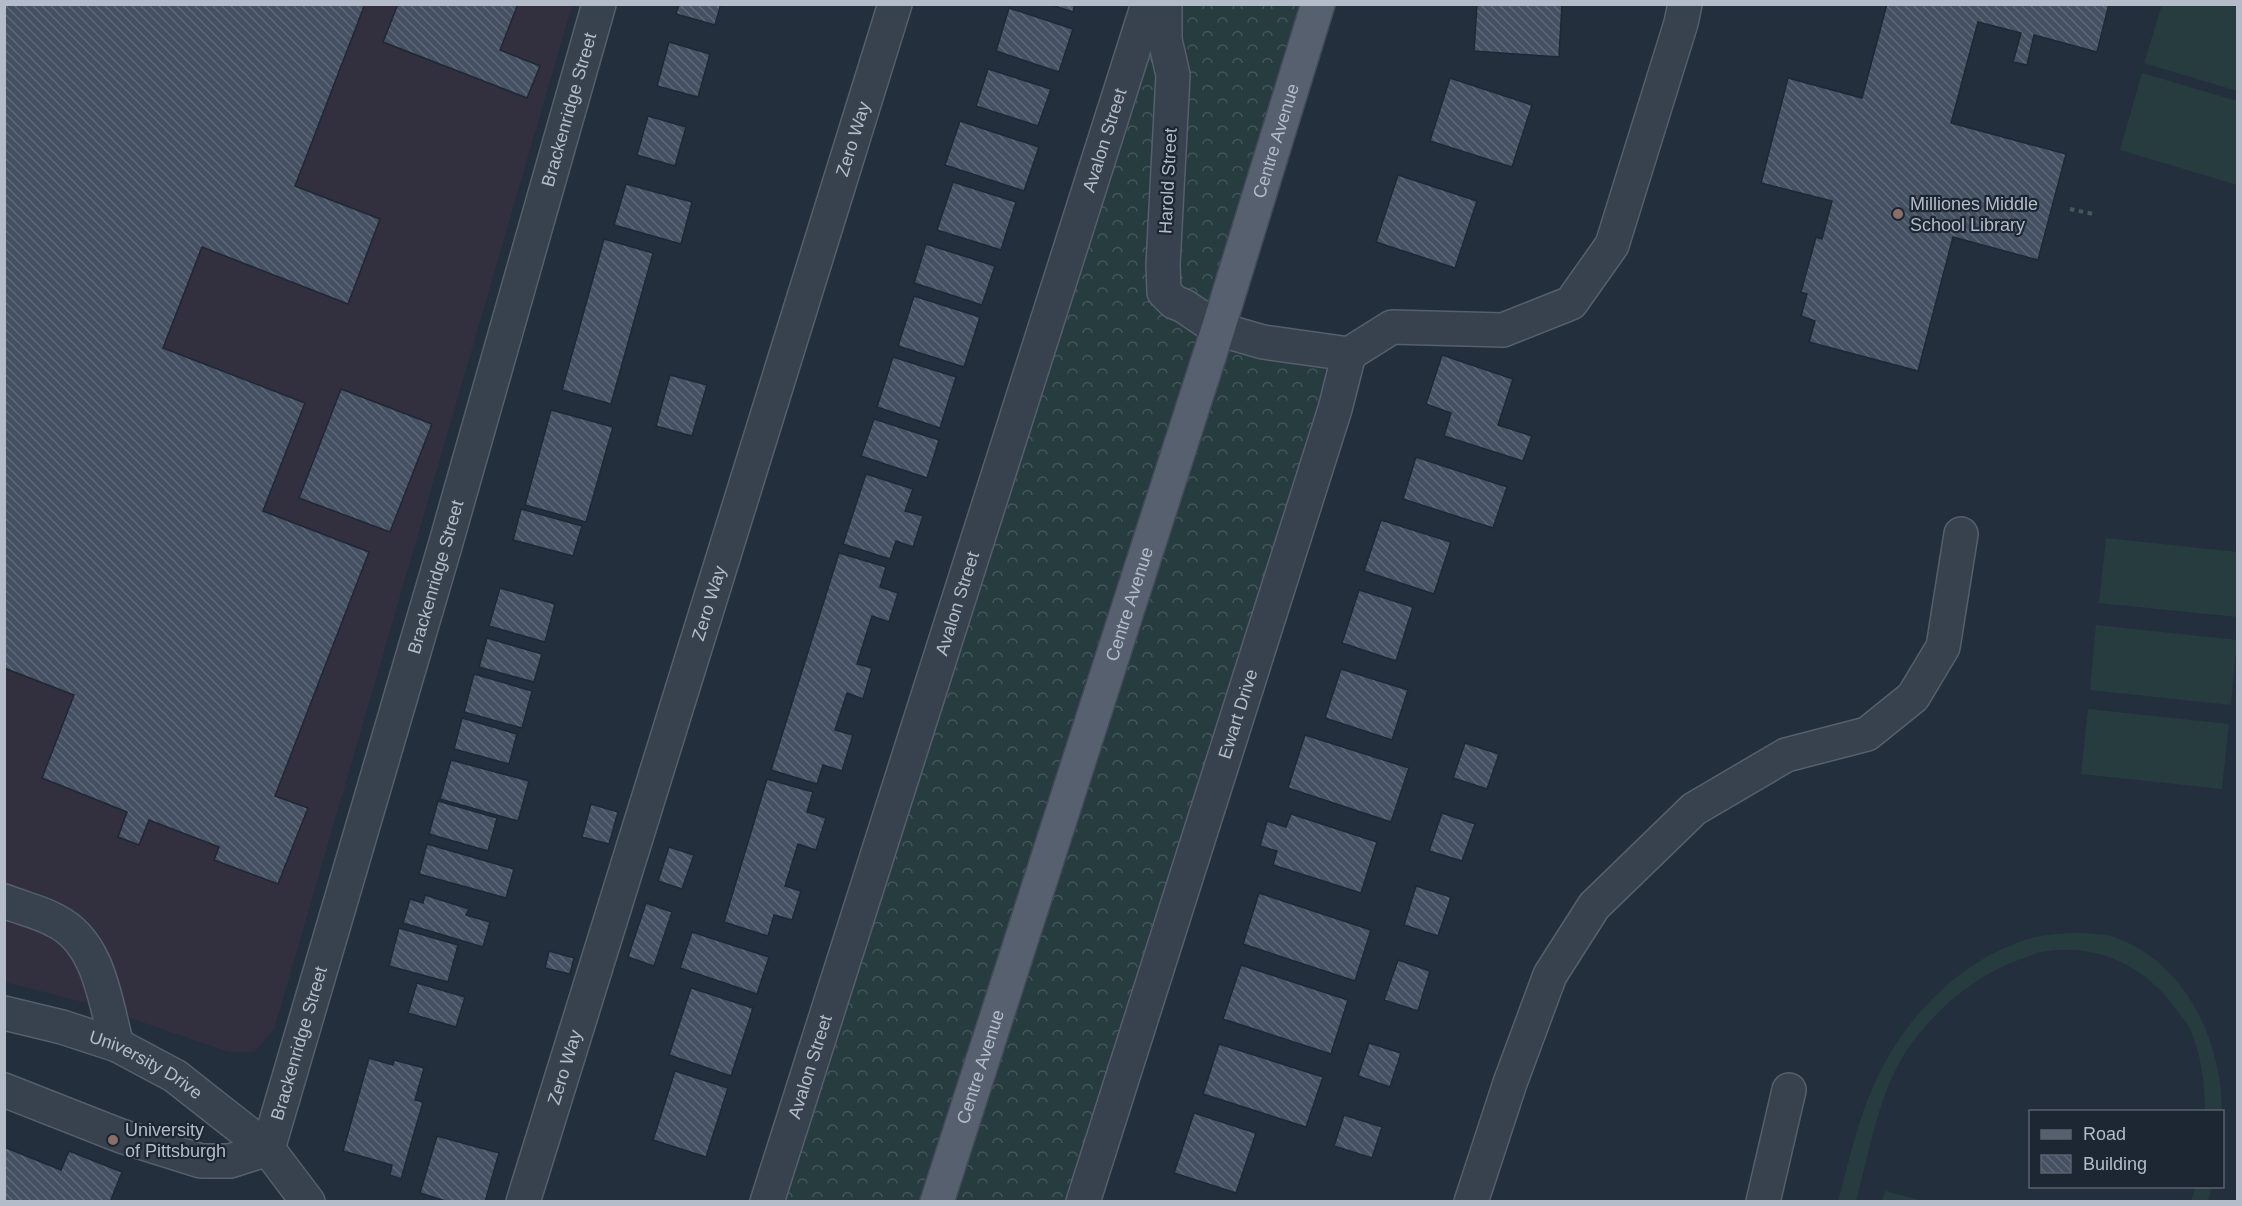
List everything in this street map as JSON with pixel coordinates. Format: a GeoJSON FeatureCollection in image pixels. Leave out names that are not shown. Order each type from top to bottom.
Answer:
{"type":"FeatureCollection","features":[{"type":"Feature","properties":{"kind":"main road","name":"Centre Avenue"},"geometry":{"type":"LineString","coordinates":[[937,1202],[1218,329],[1318,4]]}},
{"type":"Feature","properties":{"kind":"street","name":"Brackenridge Street"},"geometry":{"type":"LineString","coordinates":[[268,1149],[445,546],[599,4]]}},
{"type":"Feature","properties":{"kind":"street","name":"Zero Way"},"geometry":{"type":"LineString","coordinates":[[523,1202],[895,4]]}},
{"type":"Feature","properties":{"kind":"street","name":"Avalon Street"},"geometry":{"type":"LineString","coordinates":[[767,1202],[1148,4]]}},
{"type":"Feature","properties":{"kind":"street","name":"Harold Street"},"geometry":{"type":"LineString","coordinates":[[1165,4],[1165,39],[1173,75],[1163,265],[1164,292],[1174,302],[1184,306],[1218,329]]}},
{"type":"Feature","properties":{"kind":"street"},"geometry":{"type":"LineString","coordinates":[[1218,329],[1263,342],[1349,354],[1392,327],[1503,330],[1571,303],[1612,245],[1685,4]]}},
{"type":"Feature","properties":{"kind":"street","name":"Ewart Drive"},"geometry":{"type":"LineString","coordinates":[[1083,1202],[1335,409],[1349,354]]}},
{"type":"Feature","properties":{"kind":"street"},"geometry":{"type":"LineString","coordinates":[[1471,1202],[1510,1083],[1550,975],[1594,906],[1694,809],[1786,756],[1867,734],[1913,697],[1943,647],[1960,534]]}},
{"type":"Feature","properties":{"kind":"street"},"geometry":{"type":"LineString","coordinates":[[4,902],[57,921],[81,939],[95,966],[117,1045]]}},
{"type":"Feature","properties":{"kind":"street","name":"University Drive"},"geometry":{"type":"LineString","coordinates":[[4,1013],[62,1027],[117,1045],[175,1076],[268,1149],[308,1202]]}},
{"type":"Feature","properties":{"kind":"street"},"geometry":{"type":"LineString","coordinates":[[4,1090],[121,1136],[201,1161],[231,1161],[268,1149]]}},
{"type":"Feature","properties":{"kind":"street"},"geometry":{"type":"LineString","coordinates":[[1763,1202],[1790,1090]]}},
{"type":"Feature","properties":{"kind":"path"},"geometry":{"type":"LineString","coordinates":[[2070,209],[2093,214]]}},
{"type":"Feature","properties":{"kind":"shaded area"},"geometry":{"type":"Polygon","coordinates":[[[4,5],[572,5],[274,1029],[254,1052],[229,1052],[87,1003],[5,982],[4,5]]]}},
{"type":"Feature","properties":{"kind":"green space"},"geometry":{"type":"Polygon","coordinates":[[[1148,5],[1318,5],[1218,329],[1349,354],[1083,1201],[767,1202],[1148,5]]]}},
{"type":"Feature","properties":{"kind":"green space"},"geometry":{"type":"Polygon","coordinates":[[[2162,5],[2237,7],[2237,91],[2144,63],[2162,5]]]}},
{"type":"Feature","properties":{"kind":"green space"},"geometry":{"type":"Polygon","coordinates":[[[2142,73],[2237,101],[2237,185],[2120,150],[2142,73]]]}},
{"type":"Feature","properties":{"kind":"green space"},"geometry":{"type":"Polygon","coordinates":[[[2106,538],[2237,552],[2237,617],[2099,603],[2106,538]]]}},
{"type":"Feature","properties":{"kind":"green space"},"geometry":{"type":"Polygon","coordinates":[[[2096,625],[2237,640],[2231,705],[2090,690],[2096,625]]]}},
{"type":"Feature","properties":{"kind":"green space"},"geometry":{"type":"Polygon","coordinates":[[[2088,709],[2229,724],[2222,789],[2081,774],[2088,709]]]}},
{"type":"Feature","properties":{"kind":"green space"},"geometry":{"type":"Polygon","coordinates":[[[2083,933],[2111,936],[2137,947],[2159,963],[2178,983],[2194,1006],[2206,1030],[2215,1057],[2222,1110],[2205,1110],[2202,1068],[2189,1027],[2164,994],[2149,980],[2134,969],[2100,954],[2062,950],[2039,953],[2005,966],[1975,982],[1949,1002],[1914,1040],[1892,1077],[1884,1097],[1856,1201],[1838,1201],[1854,1140],[1870,1094],[1888,1057],[1918,1014],[1936,995],[1978,962],[2025,940],[2083,933]]]}},
{"type":"Feature","properties":{"kind":"green space"},"geometry":{"type":"Polygon","coordinates":[[[2195,1188],[2212,1188],[2208,1201],[2191,1201],[2195,1188]]]}},
{"type":"Feature","properties":{"kind":"green space"},"geometry":{"type":"Polygon","coordinates":[[[1885,1191],[1923,1201],[1882,1201],[1885,1191]]]}},
{"type":"Feature","properties":{"kind":"building"},"geometry":{"type":"Polygon","coordinates":[[[4,4],[365,4],[295,186],[380,219],[348,304],[202,247],[163,348],[305,403],[263,511],[369,552],[275,796],[308,808],[278,884],[214,860],[219,847],[149,820],[139,845],[118,837],[127,812],[42,778],[74,695],[4,668],[4,4]]]}},
{"type":"Feature","properties":{"kind":"building"},"geometry":{"type":"Polygon","coordinates":[[[398,4],[518,4],[500,50],[540,66],[527,98],[383,42],[398,4]]]}},
{"type":"Feature","properties":{"kind":"building"},"geometry":{"type":"Polygon","coordinates":[[[679,4],[721,4],[715,25],[676,14],[679,4]]]}},
{"type":"Feature","properties":{"kind":"building"},"geometry":{"type":"Polygon","coordinates":[[[1049,4],[1075,4],[1073,12],[1049,4]]]}},
{"type":"Feature","properties":{"kind":"building"},"geometry":{"type":"Polygon","coordinates":[[[1477,4],[1562,4],[1559,57],[1474,51],[1477,4]]]}},
{"type":"Feature","properties":{"kind":"building"},"geometry":{"type":"Polygon","coordinates":[[[1887,4],[2109,4],[2097,52],[2034,35],[2027,65],[2013,62],[2021,33],[1978,22],[1951,123],[2066,154],[2038,260],[1953,237],[1918,371],[1809,342],[1815,321],[1801,316],[1807,294],[1801,292],[1816,237],[1822,239],[1832,201],[1761,183],[1788,78],[1862,98],[1887,4]]]}},
{"type":"Feature","properties":{"kind":"building"},"geometry":{"type":"Polygon","coordinates":[[[1009,8],[1073,29],[1059,72],[996,51],[1009,8]]]}},
{"type":"Feature","properties":{"kind":"building"},"geometry":{"type":"Polygon","coordinates":[[[669,42],[710,54],[698,97],[657,86],[669,42]]]}},
{"type":"Feature","properties":{"kind":"building"},"geometry":{"type":"Polygon","coordinates":[[[988,69],[1051,89],[1038,126],[976,106],[988,69]]]}},
{"type":"Feature","properties":{"kind":"building"},"geometry":{"type":"Polygon","coordinates":[[[1450,78],[1532,105],[1512,167],[1430,141],[1450,78]]]}},
{"type":"Feature","properties":{"kind":"building"},"geometry":{"type":"Polygon","coordinates":[[[648,116],[686,127],[675,166],[637,155],[648,116]]]}},
{"type":"Feature","properties":{"kind":"building"},"geometry":{"type":"Polygon","coordinates":[[[960,121],[1039,147],[1024,191],[945,165],[960,121]]]}},
{"type":"Feature","properties":{"kind":"building"},"geometry":{"type":"Polygon","coordinates":[[[1398,175],[1477,201],[1455,268],[1376,242],[1398,175]]]}},
{"type":"Feature","properties":{"kind":"building"},"geometry":{"type":"Polygon","coordinates":[[[953,182],[1016,202],[1001,250],[937,230],[953,182]]]}},
{"type":"Feature","properties":{"kind":"building"},"geometry":{"type":"Polygon","coordinates":[[[626,184],[692,202],[681,244],[614,225],[626,184]]]}},
{"type":"Feature","properties":{"kind":"building"},"geometry":{"type":"Polygon","coordinates":[[[604,239],[653,253],[611,404],[562,390],[604,239]]]}},
{"type":"Feature","properties":{"kind":"building"},"geometry":{"type":"Polygon","coordinates":[[[926,244],[995,266],[982,305],[914,283],[926,244]]]}},
{"type":"Feature","properties":{"kind":"building"},"geometry":{"type":"Polygon","coordinates":[[[914,296],[980,317],[964,367],[898,346],[914,296]]]}},
{"type":"Feature","properties":{"kind":"building"},"geometry":{"type":"Polygon","coordinates":[[[1442,355],[1513,379],[1498,425],[1532,436],[1523,461],[1444,436],[1451,413],[1426,404],[1442,355]]]}},
{"type":"Feature","properties":{"kind":"building"},"geometry":{"type":"Polygon","coordinates":[[[893,357],[956,377],[940,428],[877,407],[893,357]]]}},
{"type":"Feature","properties":{"kind":"building"},"geometry":{"type":"Polygon","coordinates":[[[670,375],[707,385],[692,436],[656,426],[670,375]]]}},
{"type":"Feature","properties":{"kind":"building"},"geometry":{"type":"Polygon","coordinates":[[[341,389],[432,424],[390,532],[299,498],[341,389]]]}},
{"type":"Feature","properties":{"kind":"building"},"geometry":{"type":"Polygon","coordinates":[[[551,410],[613,427],[586,522],[525,505],[551,410]]]}},
{"type":"Feature","properties":{"kind":"building"},"geometry":{"type":"Polygon","coordinates":[[[874,419],[939,440],[927,478],[861,456],[874,419]]]}},
{"type":"Feature","properties":{"kind":"building"},"geometry":{"type":"Polygon","coordinates":[[[1416,457],[1507,487],[1493,528],[1403,499],[1416,457]]]}},
{"type":"Feature","properties":{"kind":"building"},"geometry":{"type":"Polygon","coordinates":[[[866,474],[913,489],[905,511],[923,516],[913,547],[896,541],[890,559],[843,544],[866,474]]]}},
{"type":"Feature","properties":{"kind":"building"},"geometry":{"type":"Polygon","coordinates":[[[521,509],[582,526],[573,556],[513,540],[521,509]]]}},
{"type":"Feature","properties":{"kind":"building"},"geometry":{"type":"Polygon","coordinates":[[[1381,520],[1451,542],[1434,594],[1364,571],[1381,520]]]}},
{"type":"Feature","properties":{"kind":"building"},"geometry":{"type":"Polygon","coordinates":[[[839,553],[886,567],[880,587],[898,593],[889,622],[872,616],[857,664],[872,668],[863,699],[847,693],[835,730],[853,735],[842,771],[823,765],[817,784],[771,770],[839,553]]]}},
{"type":"Feature","properties":{"kind":"building"},"geometry":{"type":"Polygon","coordinates":[[[500,588],[555,604],[545,642],[489,626],[500,588]]]}},
{"type":"Feature","properties":{"kind":"building"},"geometry":{"type":"Polygon","coordinates":[[[1359,590],[1413,607],[1396,661],[1342,643],[1359,590]]]}},
{"type":"Feature","properties":{"kind":"building"},"geometry":{"type":"Polygon","coordinates":[[[487,638],[542,654],[534,682],[479,667],[487,638]]]}},
{"type":"Feature","properties":{"kind":"building"},"geometry":{"type":"Polygon","coordinates":[[[1341,669],[1408,690],[1392,740],[1325,718],[1341,669]]]}},
{"type":"Feature","properties":{"kind":"building"},"geometry":{"type":"Polygon","coordinates":[[[474,674],[532,691],[522,728],[464,712],[474,674]]]}},
{"type":"Feature","properties":{"kind":"building"},"geometry":{"type":"Polygon","coordinates":[[[462,718],[517,734],[509,764],[454,749],[462,718]]]}},
{"type":"Feature","properties":{"kind":"building"},"geometry":{"type":"Polygon","coordinates":[[[1305,735],[1409,768],[1391,822],[1288,788],[1305,735]]]}},
{"type":"Feature","properties":{"kind":"building"},"geometry":{"type":"Polygon","coordinates":[[[1465,743],[1499,754],[1487,789],[1453,778],[1465,743]]]}},
{"type":"Feature","properties":{"kind":"building"},"geometry":{"type":"Polygon","coordinates":[[[451,760],[529,781],[518,821],[440,799],[451,760]]]}},
{"type":"Feature","properties":{"kind":"building"},"geometry":{"type":"Polygon","coordinates":[[[767,779],[813,792],[807,812],[826,818],[816,850],[798,844],[785,886],[801,891],[792,920],[774,915],[768,936],[724,922],[767,779]]]}},
{"type":"Feature","properties":{"kind":"building"},"geometry":{"type":"Polygon","coordinates":[[[438,801],[497,818],[488,851],[429,834],[438,801]]]}},
{"type":"Feature","properties":{"kind":"building"},"geometry":{"type":"Polygon","coordinates":[[[591,804],[618,812],[609,844],[582,837],[591,804]]]}},
{"type":"Feature","properties":{"kind":"building"},"geometry":{"type":"Polygon","coordinates":[[[1442,813],[1475,824],[1462,861],[1429,851],[1442,813]]]}},
{"type":"Feature","properties":{"kind":"building"},"geometry":{"type":"Polygon","coordinates":[[[1291,814],[1377,842],[1361,893],[1273,865],[1277,851],[1260,846],[1267,821],[1286,827],[1291,814]]]}},
{"type":"Feature","properties":{"kind":"building"},"geometry":{"type":"Polygon","coordinates":[[[427,844],[514,869],[506,898],[419,874],[427,844]]]}},
{"type":"Feature","properties":{"kind":"building"},"geometry":{"type":"Polygon","coordinates":[[[669,847],[694,855],[682,889],[658,881],[669,847]]]}},
{"type":"Feature","properties":{"kind":"building"},"geometry":{"type":"Polygon","coordinates":[[[1416,886],[1451,897],[1438,936],[1404,925],[1416,886]]]}},
{"type":"Feature","properties":{"kind":"building"},"geometry":{"type":"Polygon","coordinates":[[[1259,893],[1371,930],[1355,981],[1243,944],[1259,893]]]}},
{"type":"Feature","properties":{"kind":"building"},"geometry":{"type":"Polygon","coordinates":[[[425,895],[469,909],[466,915],[490,922],[483,947],[403,923],[410,899],[423,903],[425,895]]]}},
{"type":"Feature","properties":{"kind":"building"},"geometry":{"type":"Polygon","coordinates":[[[646,903],[672,912],[654,966],[628,957],[646,903]]]}},
{"type":"Feature","properties":{"kind":"building"},"geometry":{"type":"Polygon","coordinates":[[[399,928],[458,945],[448,982],[389,966],[399,928]]]}},
{"type":"Feature","properties":{"kind":"building"},"geometry":{"type":"Polygon","coordinates":[[[692,932],[769,957],[757,994],[680,968],[692,932]]]}},
{"type":"Feature","properties":{"kind":"building"},"geometry":{"type":"Polygon","coordinates":[[[549,951],[574,958],[570,974],[545,968],[549,951]]]}},
{"type":"Feature","properties":{"kind":"building"},"geometry":{"type":"Polygon","coordinates":[[[1398,960],[1430,971],[1418,1011],[1384,1000],[1398,960]]]}},
{"type":"Feature","properties":{"kind":"building"},"geometry":{"type":"Polygon","coordinates":[[[1241,965],[1348,1000],[1331,1054],[1223,1019],[1241,965]]]}},
{"type":"Feature","properties":{"kind":"building"},"geometry":{"type":"Polygon","coordinates":[[[417,983],[465,997],[456,1027],[408,1013],[417,983]]]}},
{"type":"Feature","properties":{"kind":"building"},"geometry":{"type":"Polygon","coordinates":[[[691,988],[753,1008],[731,1076],[669,1055],[691,988]]]}},
{"type":"Feature","properties":{"kind":"building"},"geometry":{"type":"Polygon","coordinates":[[[1369,1043],[1401,1053],[1390,1087],[1358,1076],[1369,1043]]]}},
{"type":"Feature","properties":{"kind":"building"},"geometry":{"type":"Polygon","coordinates":[[[1219,1044],[1323,1077],[1306,1127],[1203,1094],[1219,1044]]]}},
{"type":"Feature","properties":{"kind":"building"},"geometry":{"type":"Polygon","coordinates":[[[369,1058],[393,1065],[394,1060],[424,1068],[415,1100],[423,1102],[401,1179],[390,1175],[392,1165],[343,1151],[369,1058]]]}},
{"type":"Feature","properties":{"kind":"building"},"geometry":{"type":"Polygon","coordinates":[[[675,1071],[728,1088],[706,1157],[653,1140],[675,1071]]]}},
{"type":"Feature","properties":{"kind":"building"},"geometry":{"type":"Polygon","coordinates":[[[1194,1113],[1256,1133],[1236,1193],[1174,1173],[1194,1113]]]}},
{"type":"Feature","properties":{"kind":"building"},"geometry":{"type":"Polygon","coordinates":[[[1344,1115],[1382,1127],[1372,1158],[1334,1146],[1344,1115]]]}},
{"type":"Feature","properties":{"kind":"building"},"geometry":{"type":"Polygon","coordinates":[[[437,1136],[499,1153],[485,1202],[449,1202],[420,1193],[437,1136]]]}},
{"type":"Feature","properties":{"kind":"building"},"geometry":{"type":"Polygon","coordinates":[[[4,1147],[61,1170],[69,1151],[122,1172],[110,1202],[4,1202],[4,1147]]]}},
{"type":"Feature","properties":{"kind":"place","name":"Milliones Middle School Library"},"geometry":{"type":"Point","coordinates":[1898,214]}},
{"type":"Feature","properties":{"kind":"place","name":"University of Pittsburgh"},"geometry":{"type":"Point","coordinates":[113,1140]}}]}
